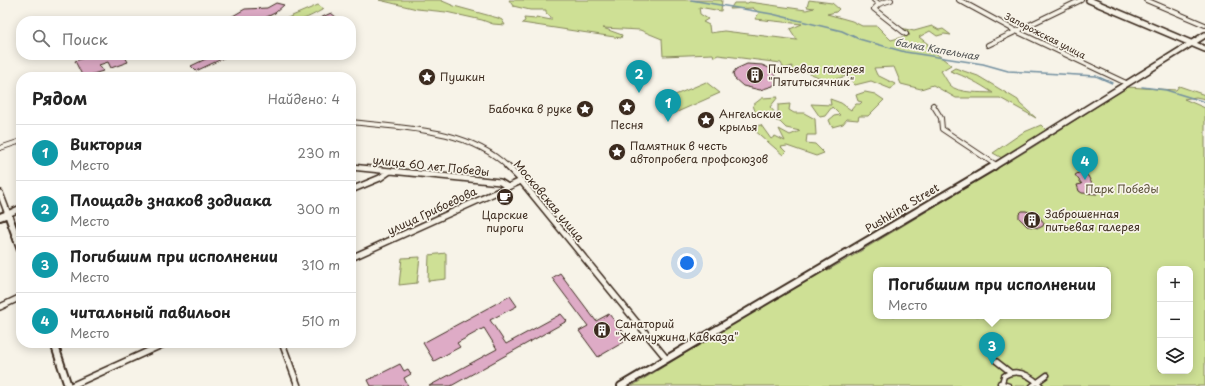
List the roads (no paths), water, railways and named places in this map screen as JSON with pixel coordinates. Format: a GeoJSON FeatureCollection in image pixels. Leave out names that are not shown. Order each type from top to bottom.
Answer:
{"type":"FeatureCollection","features":[{"type":"Feature","properties":{"kind":"street"},"geometry":{"type":"LineString","coordinates":[[874,0],[879,4]]}},
{"type":"Feature","properties":{"kind":"street"},"geometry":{"type":"LineString","coordinates":[[892,0],[879,4],[874,8],[906,34]]}},
{"type":"Feature","properties":{"kind":"street","name":"Запорожская улица"},"geometry":{"type":"LineString","coordinates":[[959,0],[1016,31],[1126,84]]}},
{"type":"Feature","properties":{"kind":"street"},"geometry":{"type":"LineString","coordinates":[[988,45],[1081,0]]}},
{"type":"Feature","properties":{"kind":"street"},"geometry":{"type":"LineString","coordinates":[[1092,0],[1205,49]]}},
{"type":"Feature","properties":{"kind":"street"},"geometry":{"type":"LineString","coordinates":[[1146,0],[1205,25]]}},
{"type":"Feature","properties":{"kind":"street","name":"Pushkina Street"},"geometry":{"type":"LineString","coordinates":[[621,386],[666,358],[996,165],[1205,35]]}},
{"type":"Feature","properties":{"kind":"street"},"geometry":{"type":"LineString","coordinates":[[933,106],[941,118],[942,129],[996,165]]}},
{"type":"Feature","properties":{"kind":"street","name":"Московская улица"},"geometry":{"type":"LineString","coordinates":[[356,123],[432,131],[453,136],[472,143],[503,162],[521,181],[666,358]]}},
{"type":"Feature","properties":{"kind":"street"},"geometry":{"type":"LineString","coordinates":[[0,148],[16,143]]}},
{"type":"Feature","properties":{"kind":"street","name":"улица 60 лет Победы"},"geometry":{"type":"LineString","coordinates":[[356,168],[445,175],[500,182],[508,187]]}},
{"type":"Feature","properties":{"kind":"street"},"geometry":{"type":"LineString","coordinates":[[356,188],[380,178],[390,171]]}},
{"type":"Feature","properties":{"kind":"street","name":"улица Грибоедова"},"geometry":{"type":"LineString","coordinates":[[356,256],[521,181]]}},
{"type":"Feature","properties":{"kind":"street"},"geometry":{"type":"LineString","coordinates":[[0,193],[16,236]]}},
{"type":"Feature","properties":{"kind":"street"},"geometry":{"type":"LineString","coordinates":[[0,217],[16,210]]}},
{"type":"Feature","properties":{"kind":"street"},"geometry":{"type":"LineString","coordinates":[[0,307],[16,299]]}},
{"type":"Feature","properties":{"kind":"street"},"geometry":{"type":"LineString","coordinates":[[56,348],[68,386]]}},
{"type":"Feature","properties":{"kind":"street"},"geometry":{"type":"LineString","coordinates":[[71,386],[154,348]]}},
{"type":"Feature","properties":{"kind":"street"},"geometry":{"type":"LineString","coordinates":[[284,348],[298,386]]}},
{"type":"Feature","properties":{"kind":"street"},"geometry":{"type":"LineString","coordinates":[[996,361],[1010,372],[1024,374],[1040,384]]}},
{"type":"Feature","properties":{"kind":"street"},"geometry":{"type":"LineString","coordinates":[[1009,386],[1001,384],[1004,376],[1010,372]]}},
{"type":"Feature","properties":{"kind":"street"},"geometry":{"type":"LineString","coordinates":[[1032,386],[1040,384],[1047,375]]}},
{"type":"Feature","properties":{"kind":"waterway","name":"балка Капельная"},"geometry":{"type":"LineString","coordinates":[[691,0],[772,14],[842,31],[859,39],[905,52],[983,64],[1008,71],[1096,76],[1112,83]]}},
{"type":"Feature","properties":{"kind":"waterway","name":"балка Капельная"},"geometry":{"type":"LineString","coordinates":[[1142,87],[1166,90],[1205,102]]}},
{"type":"Feature","properties":{"kind":"place","name":"Питьевая галерея \"Пятитысячник\""},"geometry":{"type":"Point","coordinates":[755,75]}},
{"type":"Feature","properties":{"kind":"place","name":"Пушкин"},"geometry":{"type":"Point","coordinates":[427,77]}},
{"type":"Feature","properties":{"kind":"place","name":"Площадь знаков зодиака"},"geometry":{"type":"Point","coordinates":[639,93]}},
{"type":"Feature","properties":{"kind":"place","name":"Песня"},"geometry":{"type":"Point","coordinates":[627,107]}},
{"type":"Feature","properties":{"kind":"place","name":"Бабочка в руке"},"geometry":{"type":"Point","coordinates":[585,109]}},
{"type":"Feature","properties":{"kind":"place","name":"Ангельские крылья"},"geometry":{"type":"Point","coordinates":[706,120]}},
{"type":"Feature","properties":{"kind":"place","name":"Виктория"},"geometry":{"type":"Point","coordinates":[668,122]}},
{"type":"Feature","properties":{"kind":"place","name":"Памятник в честь автопробега профсоюзов"},"geometry":{"type":"Point","coordinates":[617,152]}},
{"type":"Feature","properties":{"kind":"place","name":"читальный павильон"},"geometry":{"type":"Point","coordinates":[1085,180]}},
{"type":"Feature","properties":{"kind":"place","name":"Царские пироги"},"geometry":{"type":"Point","coordinates":[505,197]}},
{"type":"Feature","properties":{"kind":"place","name":"Заброшенная питьевая галерея"},"geometry":{"type":"Point","coordinates":[1032,220]}},
{"type":"Feature","properties":{"kind":"place","name":"Санаторий \"Жемчужина Кавказа\""},"geometry":{"type":"Point","coordinates":[602,330]}},
{"type":"Feature","properties":{"kind":"place","name":"Погибшим при исполнении"},"geometry":{"type":"Point","coordinates":[992,365]}},
{"type":"Feature","properties":{"kind":"park label","name":"Парк Победы"},"geometry":{"type":"Point","coordinates":[1122,189]}}]}
